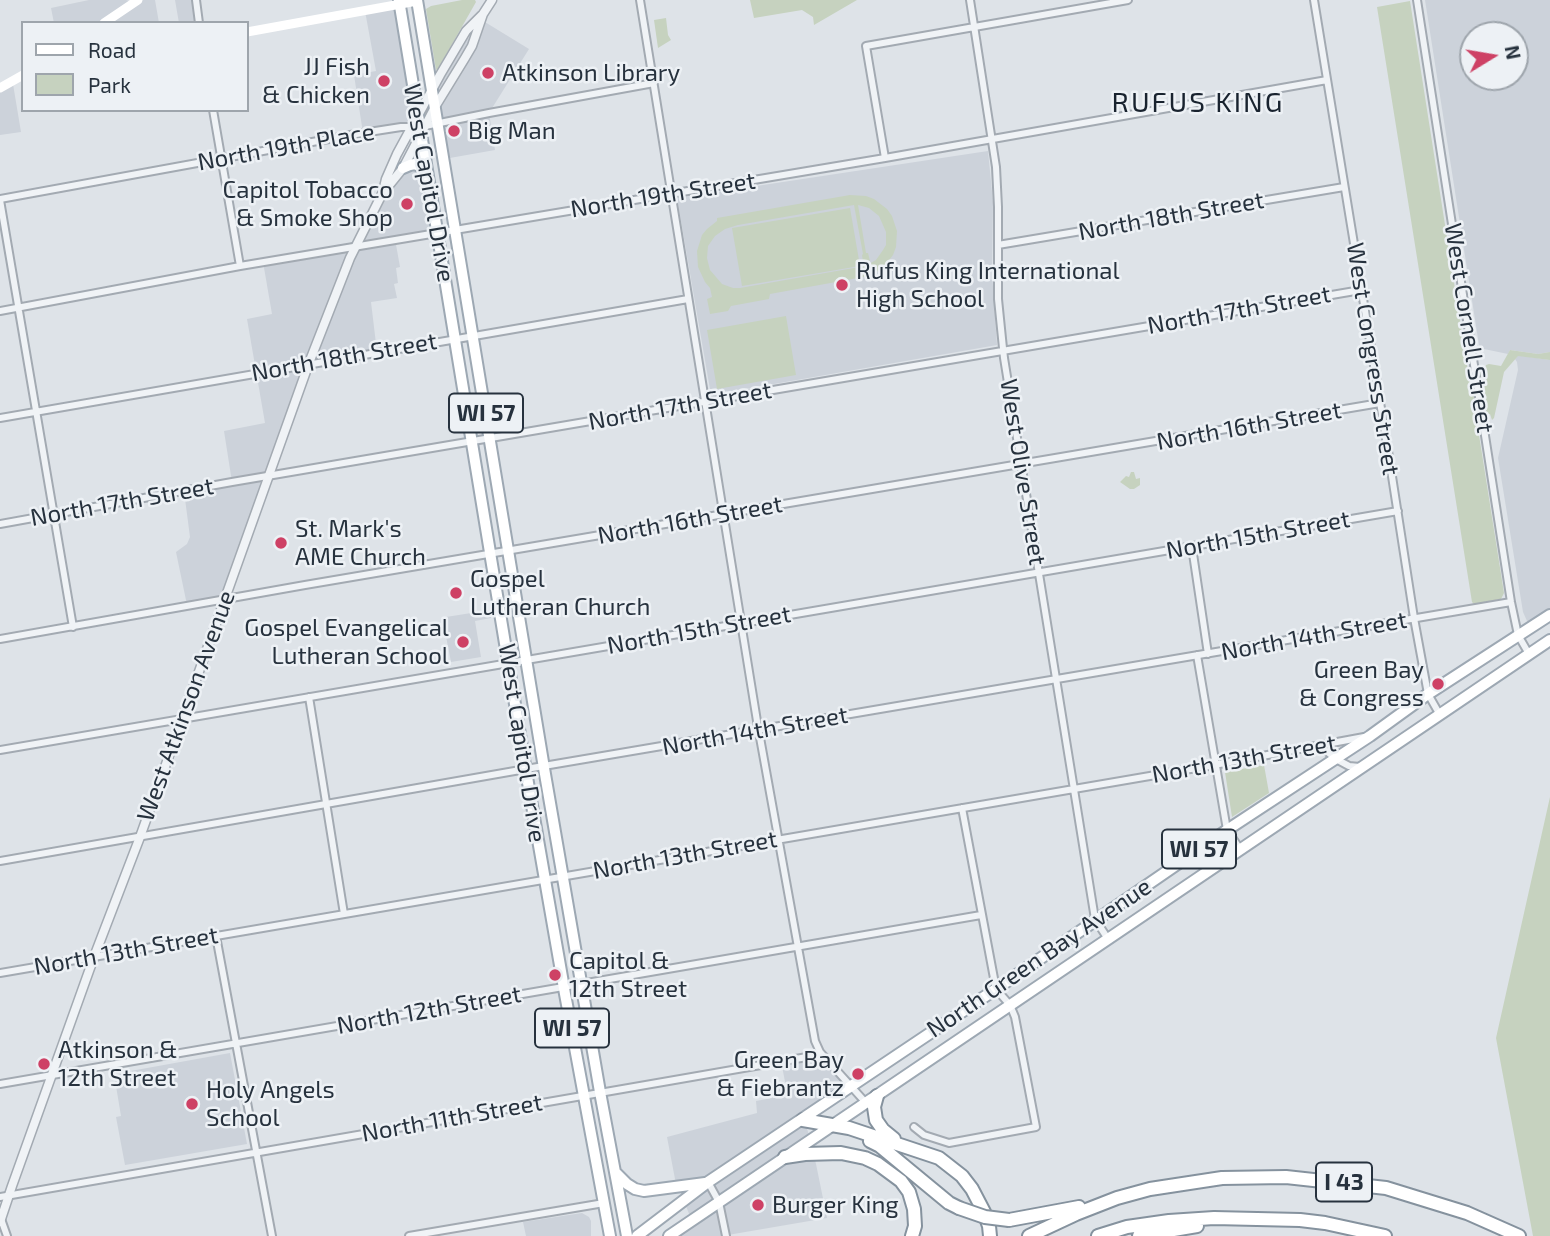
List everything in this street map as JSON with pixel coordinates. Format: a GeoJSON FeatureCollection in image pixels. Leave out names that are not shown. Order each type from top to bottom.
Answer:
{"type":"FeatureCollection","features":[{"type":"Feature","properties":{"kind":"highway"},"geometry":{"type":"LineString","coordinates":[[872,1100],[876,1120],[883,1130],[902,1146]]}},
{"type":"Feature","properties":{"kind":"highway"},"geometry":{"type":"LineString","coordinates":[[803,1120],[849,1128],[939,1158],[962,1176],[972,1189],[984,1212],[990,1236]]}},
{"type":"Feature","properties":{"kind":"highway"},"geometry":{"type":"LineString","coordinates":[[836,1127],[880,1146],[949,1203],[985,1217],[1009,1220],[1117,1198]]}},
{"type":"Feature","properties":{"kind":"highway"},"geometry":{"type":"LineString","coordinates":[[785,1157],[841,1153],[878,1164],[901,1181],[909,1192],[915,1209],[912,1236]]}},
{"type":"Feature","properties":{"kind":"highway","name":"I 43"},"geometry":{"type":"LineString","coordinates":[[1029,1236],[1117,1198],[1150,1189],[1222,1178],[1286,1177],[1386,1188],[1467,1213],[1519,1236]]}},
{"type":"Feature","properties":{"kind":"highway","name":"I 43"},"geometry":{"type":"LineString","coordinates":[[1098,1236],[1127,1227],[1214,1218],[1325,1223],[1385,1236]]}},
{"type":"Feature","properties":{"kind":"highway"},"geometry":{"type":"LineString","coordinates":[[1139,1236],[1256,1218]]}},
{"type":"Feature","properties":{"kind":"main road"},"geometry":{"type":"LineString","coordinates":[[107,21],[138,0]]}},
{"type":"Feature","properties":{"kind":"main road","name":"WI 57"},"geometry":{"type":"LineString","coordinates":[[248,32],[420,0]]}},
{"type":"Feature","properties":{"kind":"main road","name":"West Capitol Drive"},"geometry":{"type":"LineString","coordinates":[[420,0],[432,89],[543,766],[627,1236]]}},
{"type":"Feature","properties":{"kind":"main road","name":"West Capitol Drive"},"geometry":{"type":"LineString","coordinates":[[399,2],[526,769],[610,1236]]}},
{"type":"Feature","properties":{"kind":"main road"},"geometry":{"type":"LineString","coordinates":[[2,86],[21,76]]}},
{"type":"Feature","properties":{"kind":"main road"},"geometry":{"type":"LineString","coordinates":[[403,168],[415,164],[428,173]]}},
{"type":"Feature","properties":{"kind":"main road","name":"North Green Bay Avenue"},"geometry":{"type":"LineString","coordinates":[[637,1236],[708,1182],[1370,736],[1428,694],[1550,615]]}},
{"type":"Feature","properties":{"kind":"main road","name":"North Green Bay Avenue"},"geometry":{"type":"LineString","coordinates":[[669,1236],[785,1157],[836,1127],[1010,1005],[1550,640]]}},
{"type":"Feature","properties":{"kind":"main road","name":"WI 57"},"geometry":{"type":"LineString","coordinates":[[615,1171],[627,1184],[644,1191],[708,1182]]}},
{"type":"Feature","properties":{"kind":"street"},"geometry":{"type":"LineString","coordinates":[[196,0],[199,21]]}},
{"type":"Feature","properties":{"kind":"street","name":"West Atkinson Avenue"},"geometry":{"type":"LineString","coordinates":[[418,115],[466,31],[492,0]]}},
{"type":"Feature","properties":{"kind":"street"},"geometry":{"type":"LineString","coordinates":[[640,0],[777,839],[815,1041],[820,1052],[851,1086],[872,1100]]}},
{"type":"Feature","properties":{"kind":"street","name":"West Olive Street"},"geometry":{"type":"LineString","coordinates":[[970,0],[996,167],[998,299],[1003,351],[1095,919],[1108,939]]}},
{"type":"Feature","properties":{"kind":"street"},"geometry":{"type":"LineString","coordinates":[[885,158],[866,46],[1128,0]]}},
{"type":"Feature","properties":{"kind":"street","name":"West Congress Street"},"geometry":{"type":"LineString","coordinates":[[1314,0],[1414,618],[1428,694],[1440,715]]}},
{"type":"Feature","properties":{"kind":"street","name":"West Cornell Street"},"geometry":{"type":"LineString","coordinates":[[1418,0],[1511,602],[1518,635],[1529,654]]}},
{"type":"Feature","properties":{"kind":"street","name":"West Atkinson Avenue"},"geometry":{"type":"LineString","coordinates":[[1,1221],[4,1196],[139,837],[309,363],[389,172],[435,107],[472,46],[483,13]]}},
{"type":"Feature","properties":{"kind":"street","name":"North 19th Street"},"geometry":{"type":"LineString","coordinates":[[0,311],[240,265],[885,158],[1327,80]]}},
{"type":"Feature","properties":{"kind":"street","name":"North 19th Place"},"geometry":{"type":"LineString","coordinates":[[0,200],[373,131],[401,127],[419,129],[438,123],[654,83]]}},
{"type":"Feature","properties":{"kind":"street"},"geometry":{"type":"LineString","coordinates":[[214,112],[240,265]]}},
{"type":"Feature","properties":{"kind":"street","name":"West Atkinson Avenue"},"geometry":{"type":"LineString","coordinates":[[382,194],[403,168],[419,129]]}},
{"type":"Feature","properties":{"kind":"street","name":"North 18th Street"},"geometry":{"type":"LineString","coordinates":[[998,245],[1344,187]]}},
{"type":"Feature","properties":{"kind":"street"},"geometry":{"type":"LineString","coordinates":[[0,200],[73,627]]}},
{"type":"Feature","properties":{"kind":"street","name":"North 17th Street"},"geometry":{"type":"LineString","coordinates":[[0,524],[1361,290]]}},
{"type":"Feature","properties":{"kind":"street","name":"North 18th Street"},"geometry":{"type":"LineString","coordinates":[[0,418],[688,299]]}},
{"type":"Feature","properties":{"kind":"street","name":"North 16th Street"},"geometry":{"type":"LineString","coordinates":[[0,639],[1380,403]]}},
{"type":"Feature","properties":{"kind":"street","name":"North 15th Street"},"geometry":{"type":"LineString","coordinates":[[0,750],[1398,511]]}},
{"type":"Feature","properties":{"kind":"street"},"geometry":{"type":"LineString","coordinates":[[1192,547],[1208,654]]}},
{"type":"Feature","properties":{"kind":"street","name":"North 14th Street"},"geometry":{"type":"LineString","coordinates":[[0,861],[1511,602]]}},
{"type":"Feature","properties":{"kind":"street"},"geometry":{"type":"LineString","coordinates":[[1197,655],[1227,831],[1240,849]]}},
{"type":"Feature","properties":{"kind":"street"},"geometry":{"type":"LineString","coordinates":[[309,696],[344,914]]}},
{"type":"Feature","properties":{"kind":"street","name":"North 13th Street"},"geometry":{"type":"LineString","coordinates":[[0,973],[1370,736]]}},
{"type":"Feature","properties":{"kind":"street"},"geometry":{"type":"LineString","coordinates":[[1307,748],[1322,749],[1349,766],[1361,767]]}},
{"type":"Feature","properties":{"kind":"street"},"geometry":{"type":"LineString","coordinates":[[914,1127],[924,1135],[948,1143],[1036,1127],[1015,1017],[1010,1005],[996,989],[962,807]]}},
{"type":"Feature","properties":{"kind":"street","name":"North 12th Street"},"geometry":{"type":"LineString","coordinates":[[0,1084],[981,915]]}},
{"type":"Feature","properties":{"kind":"street"},"geometry":{"type":"LineString","coordinates":[[216,936],[272,1236]]}},
{"type":"Feature","properties":{"kind":"street","name":"North 11th Street"},"geometry":{"type":"LineString","coordinates":[[4,1196],[807,1057],[820,1052]]}},
{"type":"Feature","properties":{"kind":"street"},"geometry":{"type":"LineString","coordinates":[[708,1182],[719,1202],[726,1236]]}},
{"type":"Feature","properties":{"kind":"street"},"geometry":{"type":"LineString","coordinates":[[409,1236],[605,1203]]}},
{"type":"Feature","properties":{"kind":"street"},"geometry":{"type":"LineString","coordinates":[[1,1221],[7,1236]]}},
{"type":"Feature","properties":{"kind":"shaded area"},"geometry":{"type":"Polygon","coordinates":[[[89,0],[155,0],[159,21],[54,21],[51,8],[89,0]]]}},
{"type":"Feature","properties":{"kind":"shaded area"},"geometry":{"type":"Polygon","coordinates":[[[175,0],[196,0],[199,21],[179,21],[175,0]]]}},
{"type":"Feature","properties":{"kind":"shaded area"},"geometry":{"type":"Polygon","coordinates":[[[1425,0],[1550,0],[1550,352],[1538,354],[1510,350],[1508,354],[1484,349],[1479,345],[1425,0]]]}},
{"type":"Feature","properties":{"kind":"shaded area"},"geometry":{"type":"Polygon","coordinates":[[[400,5],[438,232],[395,239],[400,267],[396,268],[398,283],[394,284],[397,298],[371,302],[377,352],[309,363],[225,599],[187,605],[176,552],[187,544],[190,537],[184,491],[232,482],[224,431],[265,423],[247,319],[272,314],[263,262],[357,245],[419,128],[363,133],[354,75],[376,71],[365,11],[400,5]]]}},
{"type":"Feature","properties":{"kind":"shaded area"},"geometry":{"type":"Polygon","coordinates":[[[480,19],[529,49],[489,113],[495,150],[444,159],[433,94],[480,19]]]}},
{"type":"Feature","properties":{"kind":"shaded area"},"geometry":{"type":"Polygon","coordinates":[[[13,84],[21,132],[0,135],[0,92],[13,84]]]}},
{"type":"Feature","properties":{"kind":"shaded area","name":"Rufus King International High School"},"geometry":{"type":"Polygon","coordinates":[[[988,151],[993,202],[992,272],[997,345],[711,395],[677,198],[988,151]]]}},
{"type":"Feature","properties":{"kind":"shaded area"},"geometry":{"type":"Polygon","coordinates":[[[1518,355],[1550,360],[1550,609],[1531,621],[1527,621],[1523,612],[1498,458],[1518,370],[1515,359],[1518,355]]]}},
{"type":"Feature","properties":{"kind":"shaded area","name":"Gospel Evangelical Lutheran School"},"geometry":{"type":"Polygon","coordinates":[[[490,610],[491,618],[475,621],[481,657],[451,662],[444,626],[447,625],[446,617],[490,610]]]}},
{"type":"Feature","properties":{"kind":"shaded area"},"geometry":{"type":"Polygon","coordinates":[[[230,1053],[247,1144],[125,1165],[116,1117],[121,1116],[114,1074],[230,1053]]]}},
{"type":"Feature","properties":{"kind":"shaded area"},"geometry":{"type":"Polygon","coordinates":[[[822,1060],[845,1083],[803,1112],[827,1218],[722,1236],[679,1236],[694,1226],[675,1179],[667,1137],[757,1113],[756,1101],[772,1098],[771,1091],[786,1087],[782,1066],[822,1060]]]}},
{"type":"Feature","properties":{"kind":"shaded area"},"geometry":{"type":"Polygon","coordinates":[[[582,1213],[591,1221],[591,1236],[526,1236],[523,1222],[582,1213]]]}},
{"type":"Feature","properties":{"kind":"green space"},"geometry":{"type":"Polygon","coordinates":[[[462,0],[476,2],[436,70],[426,9],[462,0]]]}},
{"type":"Feature","properties":{"kind":"green space"},"geometry":{"type":"Polygon","coordinates":[[[750,0],[857,0],[814,25],[813,17],[802,10],[754,18],[750,0]]]}},
{"type":"Feature","properties":{"kind":"green space"},"geometry":{"type":"Polygon","coordinates":[[[1410,1],[1468,372],[1484,372],[1489,364],[1501,366],[1510,350],[1538,354],[1550,352],[1550,360],[1518,356],[1504,372],[1494,418],[1492,420],[1490,414],[1476,416],[1504,593],[1501,599],[1474,604],[1377,7],[1410,1]]]}},
{"type":"Feature","properties":{"kind":"green space"},"geometry":{"type":"Polygon","coordinates":[[[666,18],[671,40],[658,48],[654,20],[666,18]]]}},
{"type":"Feature","properties":{"kind":"green space"},"geometry":{"type":"Polygon","coordinates":[[[850,195],[866,196],[887,209],[892,216],[897,231],[896,247],[883,268],[869,276],[770,294],[769,299],[731,306],[728,311],[710,314],[707,299],[712,297],[698,267],[697,251],[702,235],[717,218],[850,195]],[[854,205],[725,229],[715,236],[708,246],[707,258],[710,270],[722,284],[733,288],[865,266],[876,260],[883,250],[886,245],[886,232],[879,216],[869,208],[858,205],[866,253],[870,261],[863,262],[854,205]]]}},
{"type":"Feature","properties":{"kind":"green space"},"geometry":{"type":"Polygon","coordinates":[[[850,208],[860,266],[742,286],[732,228],[850,208]]]}},
{"type":"Feature","properties":{"kind":"green space"},"geometry":{"type":"Polygon","coordinates":[[[786,316],[796,375],[717,389],[707,330],[786,316]]]}},
{"type":"Feature","properties":{"kind":"green space"},"geometry":{"type":"Polygon","coordinates":[[[1131,472],[1134,472],[1136,479],[1140,478],[1140,485],[1134,489],[1120,482],[1126,476],[1129,477],[1131,472]]]}},
{"type":"Feature","properties":{"kind":"green space"},"geometry":{"type":"Polygon","coordinates":[[[1264,765],[1269,793],[1232,817],[1225,772],[1264,765]]]}},
{"type":"Feature","properties":{"kind":"green space"},"geometry":{"type":"Polygon","coordinates":[[[1550,797],[1550,1236],[1533,1236],[1496,1038],[1550,797]]]}},
{"type":"Feature","properties":{"kind":"place","name":"Atkinson Library"},"geometry":{"type":"Point","coordinates":[488,73]}},
{"type":"Feature","properties":{"kind":"place","name":"JJ Fish & Chicken"},"geometry":{"type":"Point","coordinates":[384,81]}},
{"type":"Feature","properties":{"kind":"place","name":"Big Man"},"geometry":{"type":"Point","coordinates":[454,131]}},
{"type":"Feature","properties":{"kind":"place","name":"Capitol Tobacco & Smoke Shop"},"geometry":{"type":"Point","coordinates":[407,204]}},
{"type":"Feature","properties":{"kind":"place","name":"Rufus King International High School"},"geometry":{"type":"Point","coordinates":[842,285]}},
{"type":"Feature","properties":{"kind":"place","name":"St. Mark's AME Church"},"geometry":{"type":"Point","coordinates":[281,543]}},
{"type":"Feature","properties":{"kind":"place","name":"Gospel Lutheran Church"},"geometry":{"type":"Point","coordinates":[456,593]}},
{"type":"Feature","properties":{"kind":"place","name":"Gospel Evangelical Lutheran School"},"geometry":{"type":"Point","coordinates":[463,642]}},
{"type":"Feature","properties":{"kind":"place","name":"Green Bay & Congress"},"geometry":{"type":"Point","coordinates":[1438,684]}},
{"type":"Feature","properties":{"kind":"place","name":"Capitol & 12th Street"},"geometry":{"type":"Point","coordinates":[555,975]}},
{"type":"Feature","properties":{"kind":"place","name":"Atkinson & 12th Street"},"geometry":{"type":"Point","coordinates":[44,1064]}},
{"type":"Feature","properties":{"kind":"place","name":"Green Bay & Fiebrantz"},"geometry":{"type":"Point","coordinates":[858,1074]}},
{"type":"Feature","properties":{"kind":"place","name":"Holy Angels School"},"geometry":{"type":"Point","coordinates":[192,1104]}},
{"type":"Feature","properties":{"kind":"place","name":"Burger King"},"geometry":{"type":"Point","coordinates":[758,1205]}},
{"type":"Feature","properties":{"kind":"district","name":"RUFUS KING"},"geometry":{"type":"Point","coordinates":[1198,103]}}]}
